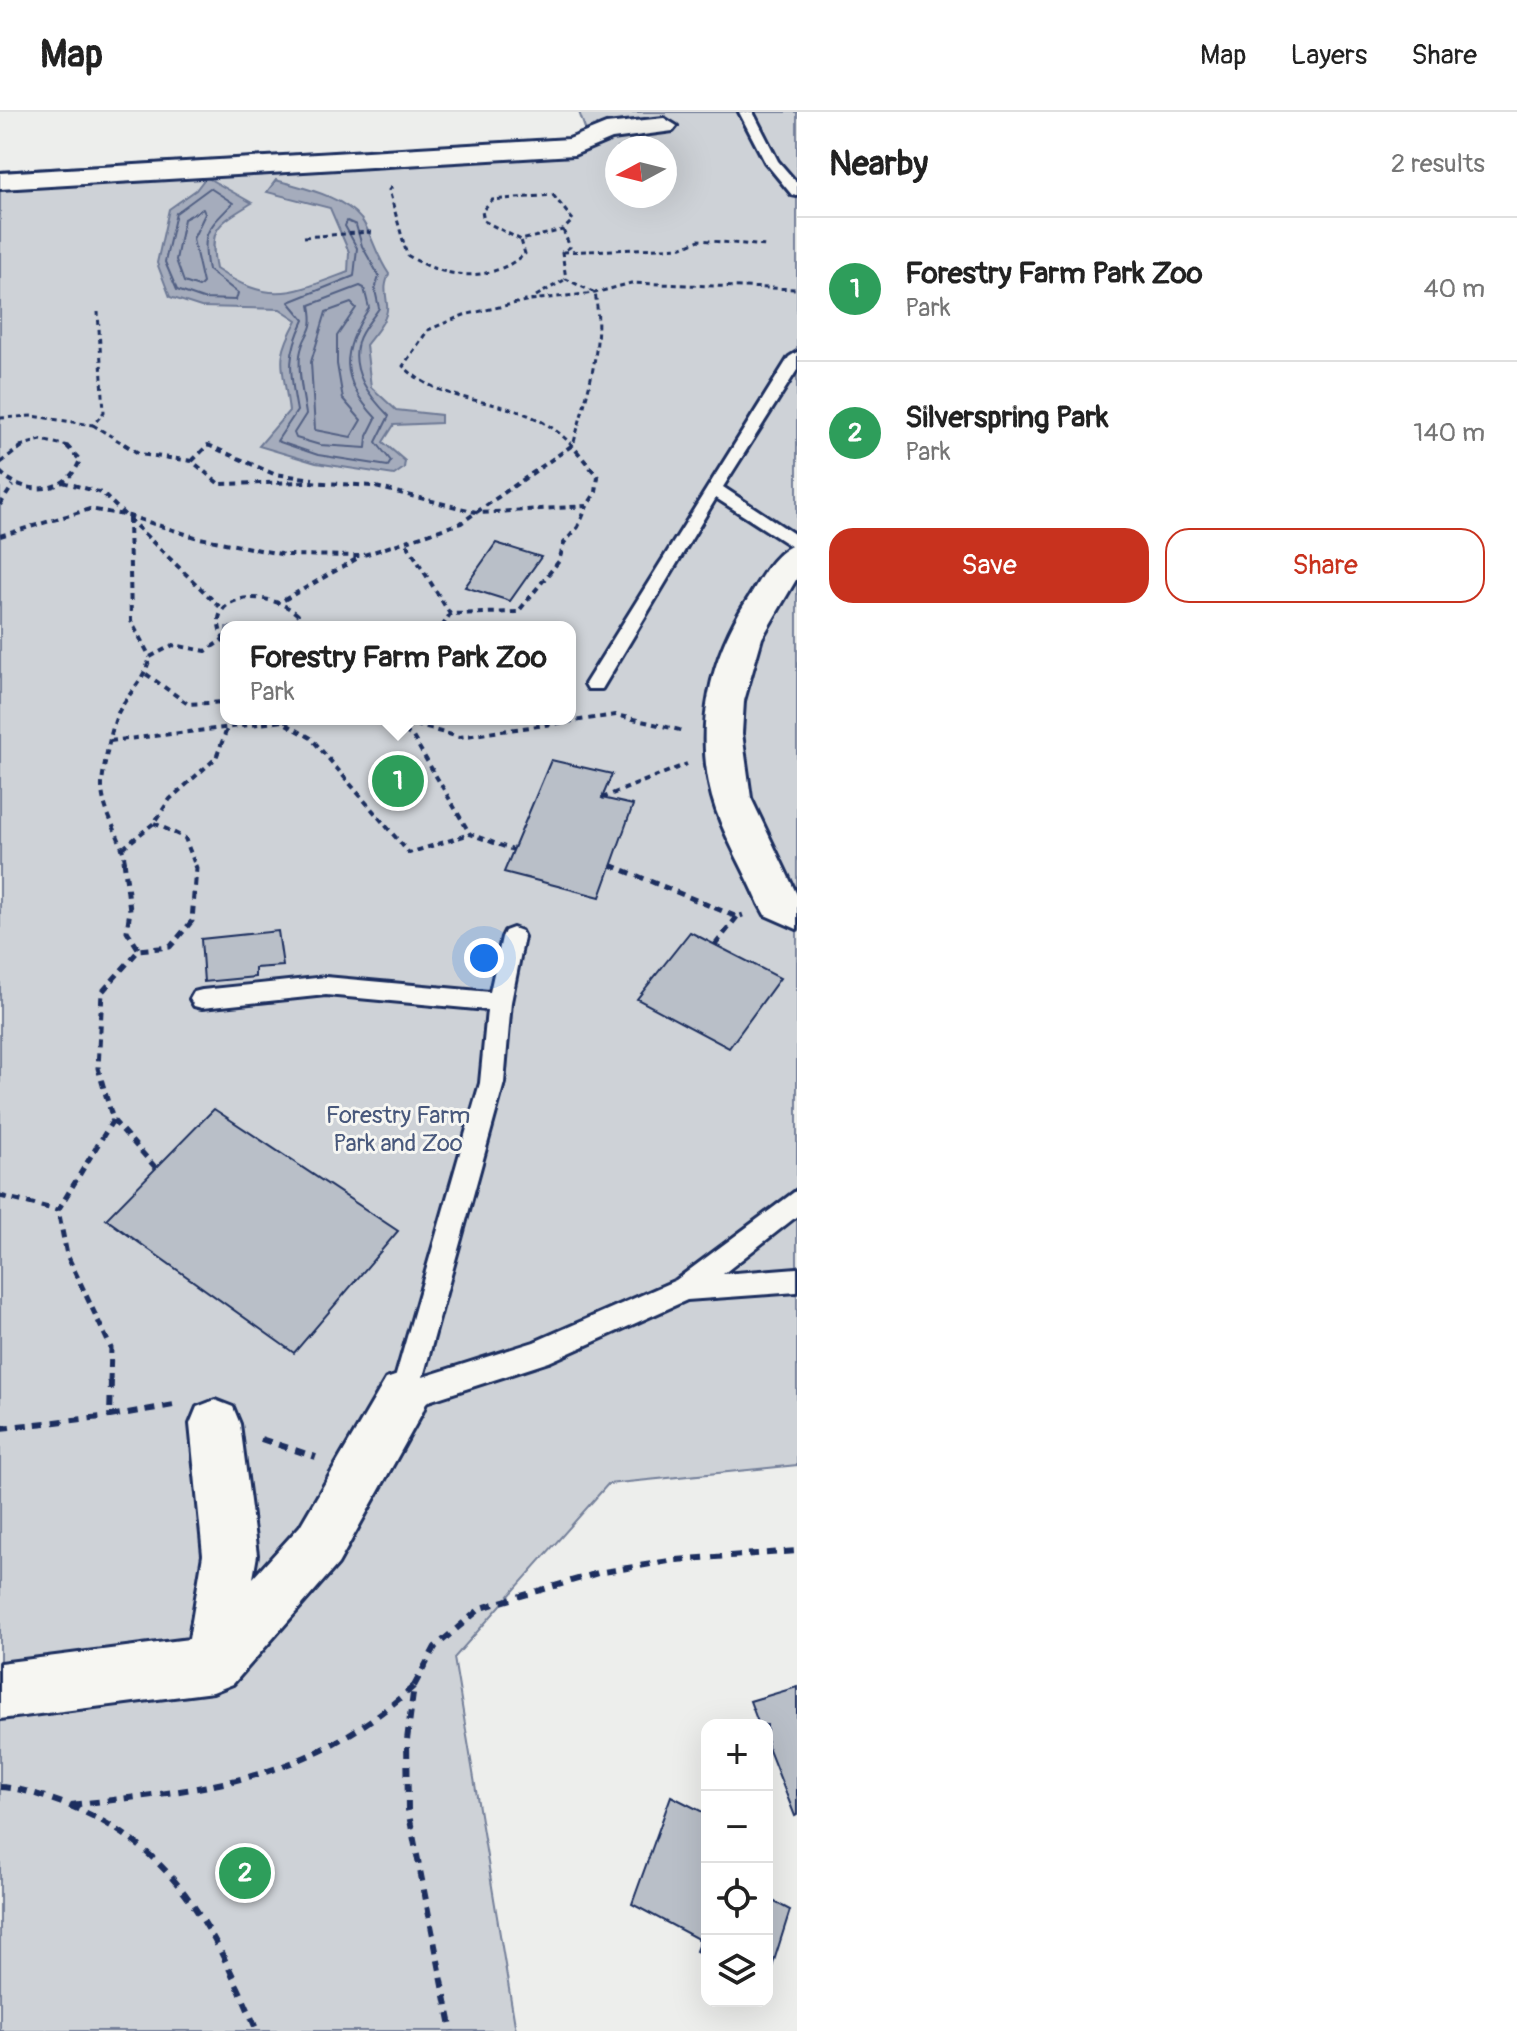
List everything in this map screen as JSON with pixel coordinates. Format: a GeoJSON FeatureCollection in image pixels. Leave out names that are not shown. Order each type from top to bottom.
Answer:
{"type":"FeatureCollection","features":[{"type":"Feature","properties":{"kind":"street"},"geometry":{"type":"LineString","coordinates":[[0,181],[574,147],[606,132],[664,126]]}},
{"type":"Feature","properties":{"kind":"street"},"geometry":{"type":"LineString","coordinates":[[788,909],[732,798],[723,750],[729,680],[751,624],[778,576],[797,555]]}},
{"type":"Feature","properties":{"kind":"street"},"geometry":{"type":"LineString","coordinates":[[0,1691],[213,1664],[319,1545],[404,1396]]}},
{"type":"Feature","properties":{"kind":"street"},"geometry":{"type":"LineString","coordinates":[[213,1664],[230,1555],[215,1424]]}},
{"type":"Feature","properties":{"kind":"lane"},"geometry":{"type":"LineString","coordinates":[[746,112],[772,162],[797,192]]}},
{"type":"Feature","properties":{"kind":"lane"},"geometry":{"type":"LineString","coordinates":[[595,684],[713,488],[797,357]]}},
{"type":"Feature","properties":{"kind":"lane"},"geometry":{"type":"LineString","coordinates":[[713,488],[797,544]]}},
{"type":"Feature","properties":{"kind":"lane"},"geometry":{"type":"LineString","coordinates":[[404,1396],[492,1083],[499,1002],[513,937]]}},
{"type":"Feature","properties":{"kind":"lane"},"geometry":{"type":"LineString","coordinates":[[202,999],[326,986],[499,1002]]}},
{"type":"Feature","properties":{"kind":"lane"},"geometry":{"type":"LineString","coordinates":[[404,1396],[539,1353],[685,1288],[797,1201]]}},
{"type":"Feature","properties":{"kind":"lane"},"geometry":{"type":"LineString","coordinates":[[685,1288],[797,1280]]}},
{"type":"Feature","properties":{"kind":"path"},"geometry":{"type":"LineString","coordinates":[[396,183],[389,190],[399,235],[407,255],[418,263],[460,275],[493,272],[525,254],[521,240]]}},
{"type":"Feature","properties":{"kind":"path"},"geometry":{"type":"LineString","coordinates":[[553,195],[572,214],[571,225],[563,230],[521,240],[484,221],[482,211],[492,200],[553,195]]}},
{"type":"Feature","properties":{"kind":"path"},"geometry":{"type":"LineString","coordinates":[[562,252],[570,247],[563,230]]}},
{"type":"Feature","properties":{"kind":"path"},"geometry":{"type":"LineString","coordinates":[[304,237],[370,232],[372,237]]}},
{"type":"Feature","properties":{"kind":"path"},"geometry":{"type":"LineString","coordinates":[[562,252],[683,247],[699,240],[766,246]]}},
{"type":"Feature","properties":{"kind":"path"},"geometry":{"type":"LineString","coordinates":[[562,252],[566,279]]}},
{"type":"Feature","properties":{"kind":"path"},"geometry":{"type":"LineString","coordinates":[[283,600],[361,556],[407,544],[480,513],[573,447],[595,363],[599,305],[595,293],[566,279]]}},
{"type":"Feature","properties":{"kind":"path"},"geometry":{"type":"LineString","coordinates":[[530,300],[566,279]]}},
{"type":"Feature","properties":{"kind":"path"},"geometry":{"type":"LineString","coordinates":[[450,614],[518,612],[559,561],[564,543],[578,527],[596,492],[598,477],[573,447],[543,419],[527,411],[445,393],[415,381],[403,366],[428,330],[464,315],[530,300],[595,293],[631,283],[797,289]]}},
{"type":"Feature","properties":{"kind":"path"},"geometry":{"type":"LineString","coordinates":[[93,425],[104,412],[98,312]]}},
{"type":"Feature","properties":{"kind":"path"},"geometry":{"type":"LineString","coordinates":[[0,418],[32,416],[93,425],[140,454],[192,461],[219,484],[309,482],[364,486]]}},
{"type":"Feature","properties":{"kind":"path"},"geometry":{"type":"LineString","coordinates":[[0,463],[2,456],[22,444],[48,440],[70,447],[77,453],[78,468],[63,482]]}},
{"type":"Feature","properties":{"kind":"path"},"geometry":{"type":"LineString","coordinates":[[192,461],[208,445],[274,474],[364,486],[480,513],[587,506]]}},
{"type":"Feature","properties":{"kind":"path"},"geometry":{"type":"LineString","coordinates":[[0,472],[13,485],[38,488],[63,482],[102,493],[129,516],[155,548],[208,592],[222,609]]}},
{"type":"Feature","properties":{"kind":"path"},"geometry":{"type":"LineString","coordinates":[[0,505],[13,485]]}},
{"type":"Feature","properties":{"kind":"path"},"geometry":{"type":"LineString","coordinates":[[0,536],[90,509],[129,516],[195,537],[285,555],[361,556]]}},
{"type":"Feature","properties":{"kind":"path"},"geometry":{"type":"LineString","coordinates":[[129,516],[131,621],[150,657],[146,674],[118,713],[102,785],[106,809],[123,848],[130,910],[127,931],[139,950]]}},
{"type":"Feature","properties":{"kind":"path"},"geometry":{"type":"LineString","coordinates":[[407,544],[450,614]]}},
{"type":"Feature","properties":{"kind":"path"},"geometry":{"type":"LineString","coordinates":[[220,632],[216,626],[222,609],[232,602],[257,595],[283,600],[298,615],[298,621]]}},
{"type":"Feature","properties":{"kind":"path"},"geometry":{"type":"LineString","coordinates":[[446,621],[450,614]]}},
{"type":"Feature","properties":{"kind":"path"},"geometry":{"type":"LineString","coordinates":[[150,657],[173,645],[206,651],[220,641]]}},
{"type":"Feature","properties":{"kind":"path"},"geometry":{"type":"LineString","coordinates":[[146,674],[188,704],[220,702]]}},
{"type":"Feature","properties":{"kind":"path"},"geometry":{"type":"LineString","coordinates":[[576,721],[616,715],[723,750]]}},
{"type":"Feature","properties":{"kind":"path"},"geometry":{"type":"LineString","coordinates":[[110,741],[250,725]]}},
{"type":"Feature","properties":{"kind":"path"},"geometry":{"type":"LineString","coordinates":[[287,725],[311,738],[409,853],[470,834],[513,850]]}},
{"type":"Feature","properties":{"kind":"path"},"geometry":{"type":"LineString","coordinates":[[395,725],[413,737],[470,834]]}},
{"type":"Feature","properties":{"kind":"path"},"geometry":{"type":"LineString","coordinates":[[416,725],[459,737],[545,725]]}},
{"type":"Feature","properties":{"kind":"path"},"geometry":{"type":"LineString","coordinates":[[123,848],[154,823],[170,799],[216,758],[227,729]]}},
{"type":"Feature","properties":{"kind":"path"},"geometry":{"type":"LineString","coordinates":[[602,798],[723,750]]}},
{"type":"Feature","properties":{"kind":"path"},"geometry":{"type":"LineString","coordinates":[[154,823],[185,838],[196,868],[192,921],[170,947],[139,950],[102,992],[98,1068],[113,1120],[156,1168]]}},
{"type":"Feature","properties":{"kind":"path"},"geometry":{"type":"LineString","coordinates":[[611,865],[737,917],[788,909]]}},
{"type":"Feature","properties":{"kind":"path"},"geometry":{"type":"LineString","coordinates":[[715,945],[737,917]]}},
{"type":"Feature","properties":{"kind":"path"},"geometry":{"type":"LineString","coordinates":[[110,1416],[111,1348],[67,1255],[58,1210],[113,1120]]}},
{"type":"Feature","properties":{"kind":"path"},"geometry":{"type":"LineString","coordinates":[[0,1196],[58,1210]]}},
{"type":"Feature","properties":{"kind":"path"},"geometry":{"type":"LineString","coordinates":[[0,1428],[179,1405],[215,1424],[330,1462]]}},
{"type":"Feature","properties":{"kind":"path"},"geometry":{"type":"LineString","coordinates":[[71,1805],[220,1786],[290,1765],[367,1727],[414,1686],[435,1647],[481,1608],[598,1573],[675,1560],[797,1551]]}},
{"type":"Feature","properties":{"kind":"path"},"geometry":{"type":"LineString","coordinates":[[414,1686],[407,1740],[408,1810],[452,2031]]}},
{"type":"Feature","properties":{"kind":"path"},"geometry":{"type":"LineString","coordinates":[[0,1787],[71,1805],[122,1830],[168,1866],[226,1956],[257,2031]]}},
{"type":"Feature","properties":{"kind":"green space","name":"Forestry Farm Park and Zoo"},"geometry":{"type":"Polygon","coordinates":[[[579,112],[797,112],[797,1465],[608,1484],[454,1658],[516,2031],[0,2031],[0,171],[588,137],[579,112]]]}},
{"type":"Feature","properties":{"kind":"water"},"geometry":{"type":"Polygon","coordinates":[[[206,177],[252,203],[218,228],[213,244],[216,269],[252,288],[267,292],[295,290],[348,272],[349,252],[330,208],[267,192],[276,180],[344,204],[365,224],[389,274],[385,287],[386,316],[366,345],[371,387],[396,410],[441,415],[441,423],[394,425],[383,442],[405,461],[404,468],[394,475],[316,463],[259,446],[289,411],[282,365],[285,346],[297,320],[280,309],[201,307],[170,297],[157,263],[169,209],[196,190],[206,177]]]}},
{"type":"Feature","properties":{"kind":"building"},"geometry":{"type":"Polygon","coordinates":[[[496,543],[541,557],[510,601],[465,587],[496,543]]]}},
{"type":"Feature","properties":{"kind":"building"},"geometry":{"type":"Polygon","coordinates":[[[551,760],[612,774],[602,798],[633,805],[600,897],[504,872],[551,760]]]}},
{"type":"Feature","properties":{"kind":"building"},"geometry":{"type":"Polygon","coordinates":[[[278,931],[283,966],[255,968],[255,977],[204,982],[201,939],[278,931]]]}},
{"type":"Feature","properties":{"kind":"building"},"geometry":{"type":"Polygon","coordinates":[[[690,932],[780,978],[729,1048],[637,999],[690,932]]]}},
{"type":"Feature","properties":{"kind":"building"},"geometry":{"type":"Polygon","coordinates":[[[214,1109],[398,1231],[294,1353],[106,1219],[214,1109]]]}},
{"type":"Feature","properties":{"kind":"building"},"geometry":{"type":"Polygon","coordinates":[[[797,1687],[795,1816],[773,1760],[773,1719],[757,1719],[750,1701],[797,1687]]]}},
{"type":"Feature","properties":{"kind":"building"},"geometry":{"type":"Polygon","coordinates":[[[671,1796],[701,1811],[701,1953],[696,1951],[700,1940],[632,1904],[671,1796]]]}},
{"type":"Feature","properties":{"kind":"building"},"geometry":{"type":"Polygon","coordinates":[[[773,1901],[790,1910],[773,1964],[773,1901]]]}},
{"type":"Feature","properties":{"kind":"place","name":"Forestry Farm Park Zoo"},"geometry":{"type":"Point","coordinates":[398,781]}},
{"type":"Feature","properties":{"kind":"place","name":"Silverspring Park"},"geometry":{"type":"Point","coordinates":[245,1873]}}]}
